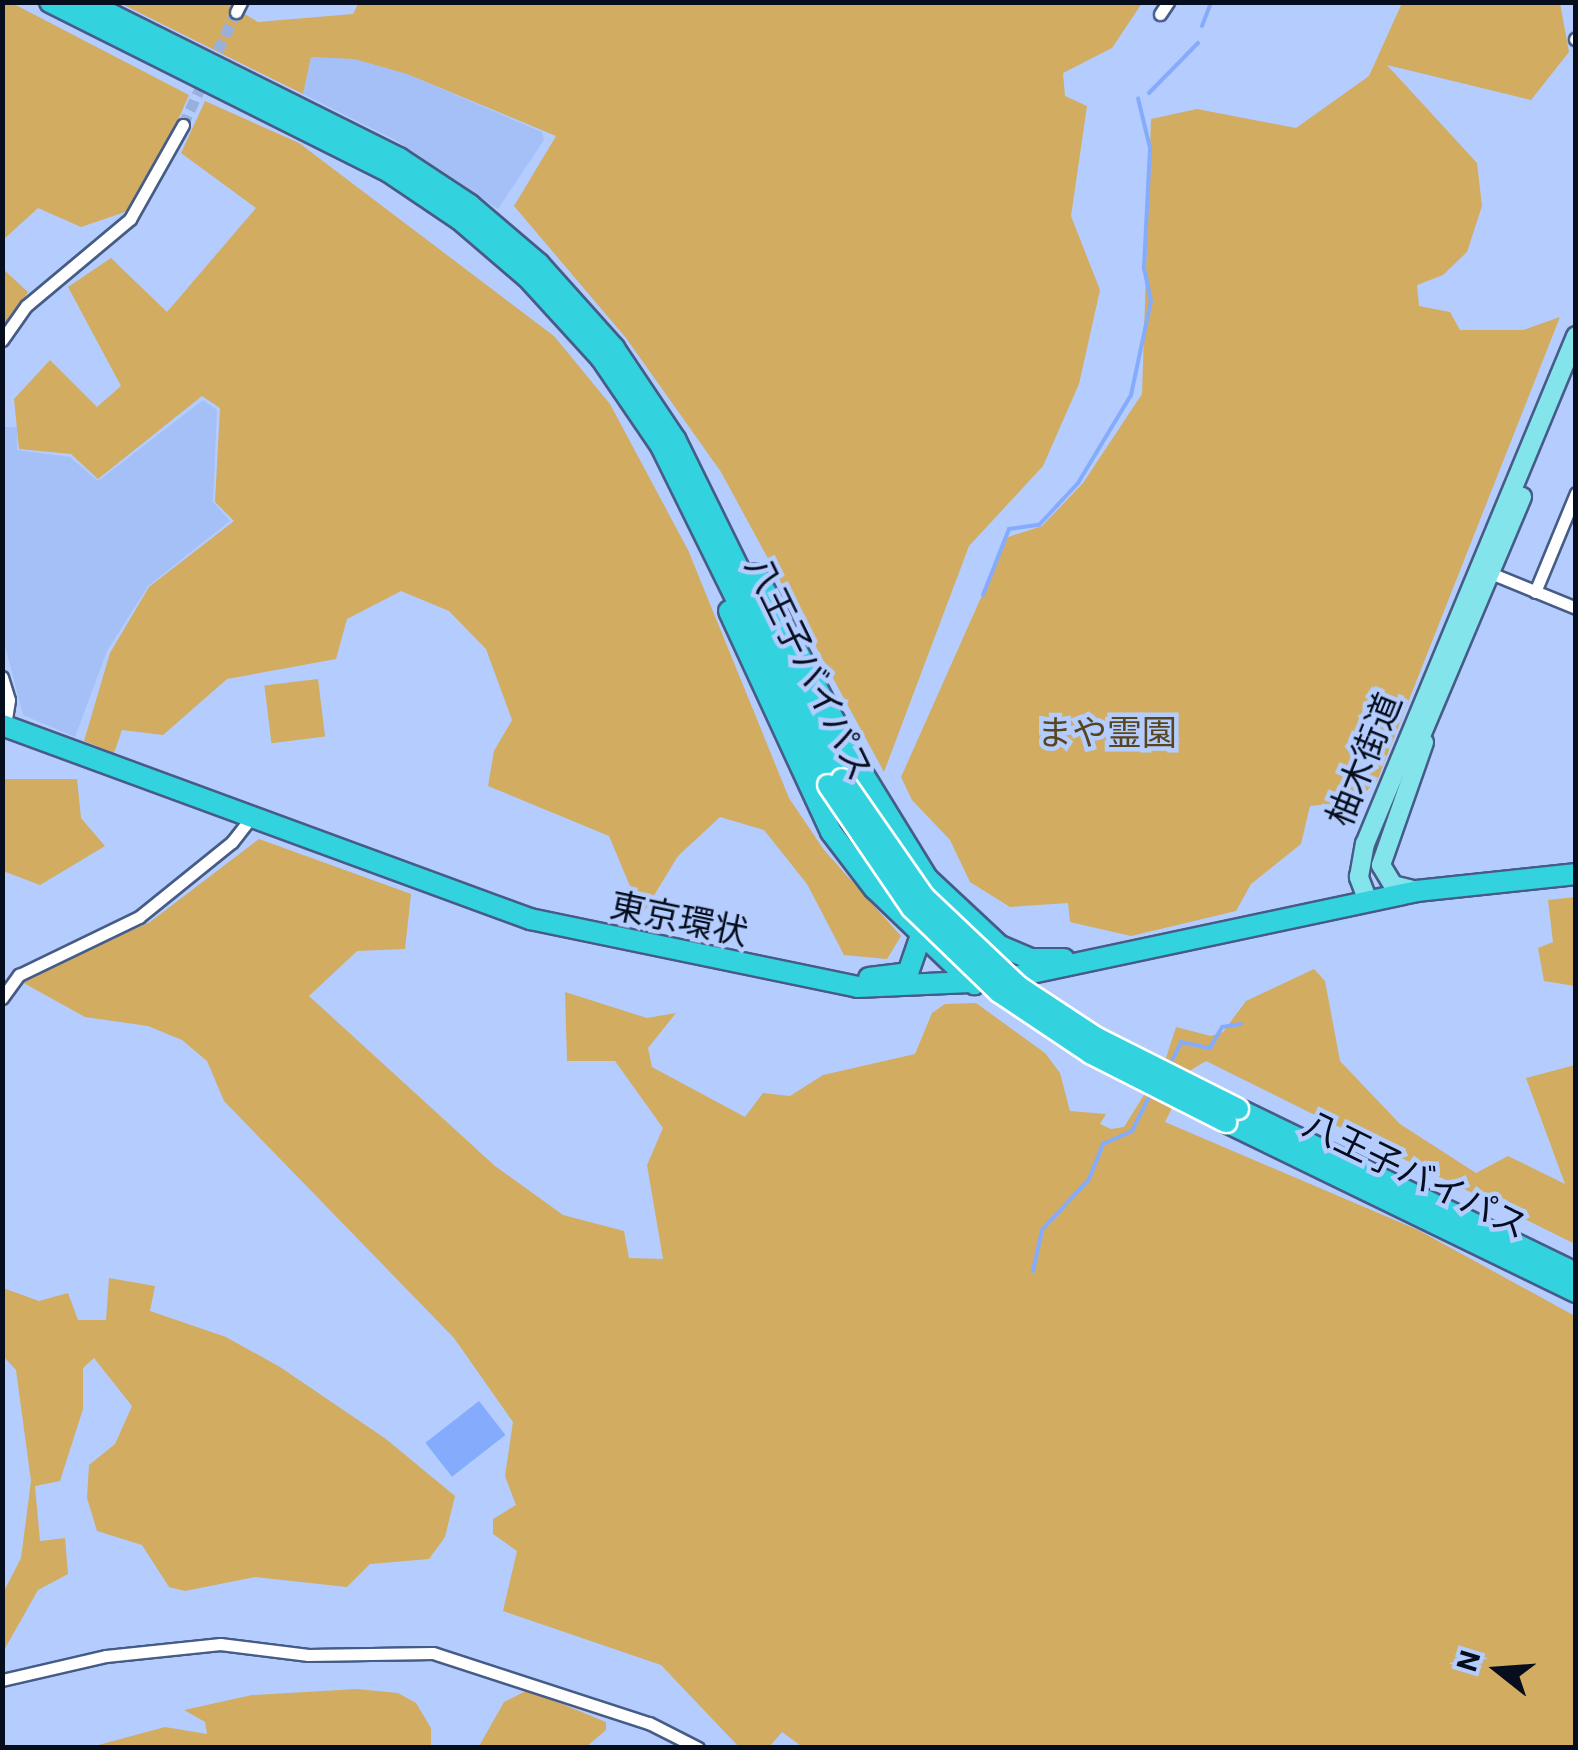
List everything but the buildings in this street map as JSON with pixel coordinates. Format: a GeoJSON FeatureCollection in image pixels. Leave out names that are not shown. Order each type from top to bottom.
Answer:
{"type":"FeatureCollection","features":[{"type":"Feature","properties":{"kind":"highway","name":"八王子バイパス"},"geometry":{"type":"LineString","coordinates":[[50,2],[358,155],[482,236],[601,358],[690,499],[835,782],[924,897],[1018,986],[1096,1038],[1232,1115],[1565,1276],[1576,1293]]}},
{"type":"Feature","properties":{"kind":"highway","name":"八王子バイパス"},"geometry":{"type":"LineString","coordinates":[[86,2],[351,132],[492,223],[614,348],[714,510],[835,782]]}},
{"type":"Feature","properties":{"kind":"highway"},"geometry":{"type":"LineString","coordinates":[[690,499],[763,694],[810,794],[848,856],[921,936],[984,983],[994,952],[914,858],[850,752],[780,610],[714,510]]}},
{"type":"Feature","properties":{"kind":"highway","name":"東京環状"},"geometry":{"type":"LineString","coordinates":[[4,725],[530,919],[828,983],[896,989],[984,983],[1416,891]]}},
{"type":"Feature","properties":{"kind":"highway"},"geometry":{"type":"LineString","coordinates":[[1416,891],[1576,874]]}},
{"type":"Feature","properties":{"kind":"highway"},"geometry":{"type":"LineString","coordinates":[[980,932],[1032,959],[1088,961]]}},
{"type":"Feature","properties":{"kind":"highway"},"geometry":{"type":"LineString","coordinates":[[828,983],[908,972],[921,936]]}},
{"type":"Feature","properties":{"kind":"main road","name":"柚木街道"},"geometry":{"type":"LineString","coordinates":[[1368,901],[1371,858],[1427,727],[1576,336]]}},
{"type":"Feature","properties":{"kind":"main road","name":"柚木街道"},"geometry":{"type":"LineString","coordinates":[[1368,901],[1360,885],[1360,856],[1576,368]]}},
{"type":"Feature","properties":{"kind":"main road"},"geometry":{"type":"LineString","coordinates":[[1416,891],[1393,885],[1381,865],[1427,727]]}},
{"type":"Feature","properties":{"kind":"street"},"geometry":{"type":"LineString","coordinates":[[1160,14],[1168,2]]}},
{"type":"Feature","properties":{"kind":"street"},"geometry":{"type":"LineString","coordinates":[[2,340],[26,306],[130,220],[183,126]]}},
{"type":"Feature","properties":{"kind":"street"},"geometry":{"type":"LineString","coordinates":[[1535,592],[1576,493]]}},
{"type":"Feature","properties":{"kind":"street"},"geometry":{"type":"LineString","coordinates":[[1485,571],[1576,608]]}},
{"type":"Feature","properties":{"kind":"street"},"geometry":{"type":"LineString","coordinates":[[2,676],[9,700],[4,725]]}},
{"type":"Feature","properties":{"kind":"street"},"geometry":{"type":"LineString","coordinates":[[2,998],[20,975],[139,917],[232,842],[250,818]]}},
{"type":"Feature","properties":{"kind":"street"},"geometry":{"type":"LineString","coordinates":[[2,1680],[106,1656],[220,1644],[308,1655],[433,1653],[648,1723],[698,1748]]}},
{"type":"Feature","properties":{"kind":"shaded area"},"geometry":{"type":"Polygon","coordinates":[[[311,57],[354,59],[407,74],[542,132],[544,140],[498,209],[397,141],[303,94],[311,57]]]}},
{"type":"Feature","properties":{"kind":"shaded area"},"geometry":{"type":"Polygon","coordinates":[[[203,400],[217,410],[213,502],[230,521],[148,586],[107,651],[75,737],[23,715],[3,638],[3,427],[17,427],[17,450],[70,457],[98,481],[203,400]]]}},
{"type":"Feature","properties":{"kind":"shaded area"},"geometry":{"type":"Polygon","coordinates":[[[479,1401],[505,1435],[452,1477],[425,1443],[479,1401]]]}},
{"type":"Feature","properties":{"kind":"green space"},"geometry":{"type":"Polygon","coordinates":[[[10,2],[189,95],[157,167],[128,211],[81,227],[38,208],[3,240],[2,3],[10,2]]]}},
{"type":"Feature","properties":{"kind":"green space"},"geometry":{"type":"Polygon","coordinates":[[[359,2],[1142,3],[1112,48],[1063,73],[1065,96],[1087,106],[1071,216],[1100,290],[1079,384],[1043,466],[969,546],[884,772],[721,472],[626,338],[514,206],[556,136],[407,74],[354,59],[311,57],[303,94],[120,3],[226,3],[258,22],[353,14],[359,2]]]}},
{"type":"Feature","properties":{"kind":"green space","name":"まや霊園"},"geometry":{"type":"Polygon","coordinates":[[[1402,3],[1560,3],[1569,52],[1531,100],[1387,65],[1477,163],[1482,206],[1467,252],[1443,275],[1417,285],[1419,306],[1450,312],[1460,330],[1523,330],[1560,317],[1377,781],[1341,815],[1328,804],[1310,806],[1301,844],[1251,884],[1236,911],[1131,936],[1070,922],[1068,903],[1010,907],[970,882],[950,840],[912,800],[901,777],[1008,537],[1042,526],[1083,483],[1142,394],[1151,119],[1197,109],[1296,128],[1369,76],[1402,3]]]}},
{"type":"Feature","properties":{"kind":"green space"},"geometry":{"type":"Polygon","coordinates":[[[205,101],[299,143],[554,336],[610,404],[688,550],[789,798],[824,850],[901,936],[887,959],[844,955],[807,884],[764,830],[720,817],[678,856],[642,915],[609,836],[488,786],[494,751],[512,720],[486,649],[449,611],[401,591],[347,619],[336,659],[227,679],[163,735],[122,730],[114,753],[84,741],[110,653],[149,587],[234,521],[215,502],[220,408],[202,396],[98,479],[71,454],[19,449],[14,399],[50,360],[97,407],[121,386],[68,287],[111,258],[167,312],[256,208],[181,153],[205,101]]]}},
{"type":"Feature","properties":{"kind":"green space"},"geometry":{"type":"Polygon","coordinates":[[[3,269],[28,292],[3,330],[3,269]]]}},
{"type":"Feature","properties":{"kind":"green space"},"geometry":{"type":"Polygon","coordinates":[[[318,679],[325,737],[271,743],[264,686],[318,679]]]}},
{"type":"Feature","properties":{"kind":"green space"},"geometry":{"type":"Polygon","coordinates":[[[3,779],[77,779],[81,818],[105,846],[40,885],[3,871],[3,779]]]}},
{"type":"Feature","properties":{"kind":"green space"},"geometry":{"type":"Polygon","coordinates":[[[259,839],[411,894],[405,949],[357,951],[309,996],[495,1166],[563,1215],[624,1231],[629,1258],[663,1259],[647,1165],[663,1128],[615,1061],[567,1061],[565,992],[647,1018],[676,1013],[648,1048],[652,1067],[745,1117],[763,1093],[790,1096],[823,1075],[915,1054],[932,1013],[945,1004],[976,1003],[1045,1053],[1060,1073],[1070,1111],[1106,1114],[1100,1124],[1111,1129],[1124,1127],[1165,1061],[1176,1027],[1211,1036],[1223,1032],[1246,1001],[1314,969],[1325,981],[1340,1061],[1400,1124],[1476,1173],[1508,1156],[1565,1184],[1526,1078],[1575,1065],[1575,1244],[1206,1061],[1191,1070],[1165,1122],[1418,1230],[1575,1316],[1575,1747],[804,1748],[782,1732],[769,1747],[739,1747],[661,1665],[503,1611],[517,1551],[493,1534],[493,1519],[516,1505],[505,1476],[513,1422],[454,1338],[224,1101],[207,1061],[182,1040],[148,1026],[85,1017],[20,981],[150,922],[259,839]]]}},
{"type":"Feature","properties":{"kind":"green space"},"geometry":{"type":"Polygon","coordinates":[[[1575,897],[1575,986],[1544,981],[1538,948],[1553,942],[1548,900],[1575,897]]]}},
{"type":"Feature","properties":{"kind":"green space"},"geometry":{"type":"Polygon","coordinates":[[[109,1278],[155,1286],[150,1311],[226,1337],[280,1367],[386,1439],[455,1496],[445,1537],[429,1559],[370,1564],[347,1587],[255,1577],[185,1591],[169,1587],[142,1545],[97,1531],[87,1498],[89,1465],[115,1444],[132,1406],[94,1358],[83,1368],[83,1409],[60,1481],[35,1486],[40,1541],[65,1538],[68,1574],[38,1590],[3,1652],[3,1593],[21,1558],[31,1481],[16,1370],[3,1356],[3,1288],[39,1301],[68,1293],[78,1320],[106,1320],[109,1278]]]}},
{"type":"Feature","properties":{"kind":"green space"},"geometry":{"type":"Polygon","coordinates":[[[357,1689],[398,1693],[416,1703],[431,1728],[431,1747],[91,1747],[165,1727],[207,1734],[205,1722],[184,1710],[252,1695],[357,1689]]]}},
{"type":"Feature","properties":{"kind":"green space"},"geometry":{"type":"Polygon","coordinates":[[[528,1690],[606,1722],[606,1730],[586,1747],[478,1748],[504,1702],[528,1690]]]}},
{"type":"Feature","properties":{"kind":"waterway"},"geometry":{"type":"LineString","coordinates":[[1202,26],[1211,2]]}},
{"type":"Feature","properties":{"kind":"waterway"},"geometry":{"type":"LineString","coordinates":[[1149,93],[1198,43]]}},
{"type":"Feature","properties":{"kind":"waterway"},"geometry":{"type":"LineString","coordinates":[[983,595],[1009,529],[1039,525],[1078,483],[1131,395],[1151,301],[1144,267],[1150,148],[1138,98]]}},
{"type":"Feature","properties":{"kind":"waterway"},"geometry":{"type":"LineString","coordinates":[[1168,1068],[1181,1042],[1210,1048],[1222,1027],[1241,1024]]}},
{"type":"Feature","properties":{"kind":"waterway"},"geometry":{"type":"LineString","coordinates":[[1033,1271],[1042,1230],[1089,1179],[1103,1144],[1132,1131],[1151,1093]]}},
{"type":"Feature","properties":{"kind":"tunnel"},"geometry":{"type":"LineString","coordinates":[[183,125],[236,12]]}}]}
